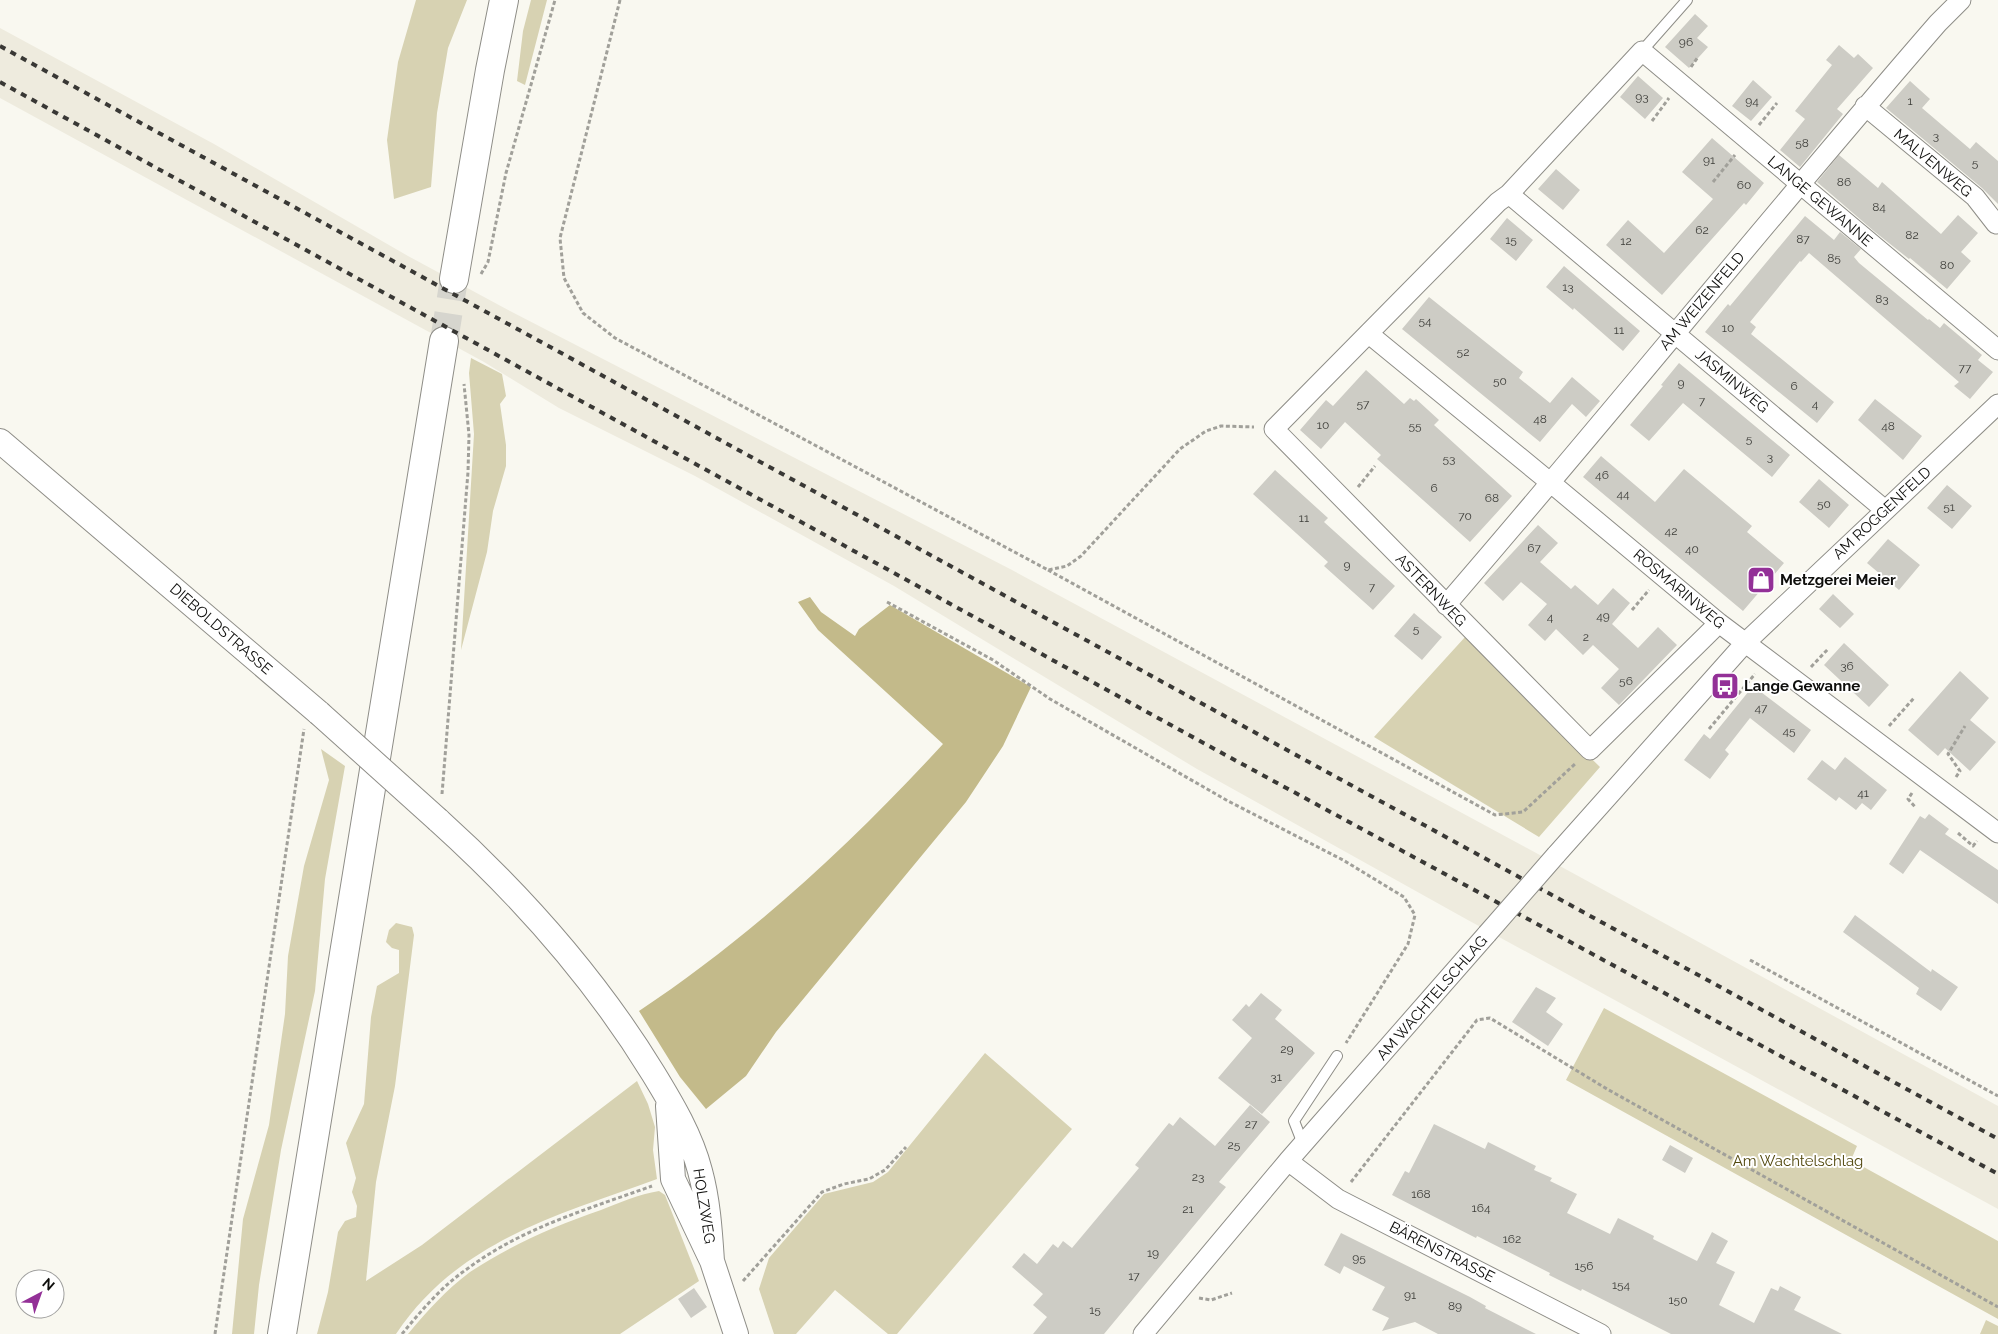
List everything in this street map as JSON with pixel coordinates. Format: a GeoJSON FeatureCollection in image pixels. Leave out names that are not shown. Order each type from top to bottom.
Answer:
{"type":"FeatureCollection","features":[{"type":"Feature","properties":{"kind":"main road"},"geometry":{"type":"LineString","coordinates":[[467,278],[490,70],[504,0]]}},
{"type":"Feature","properties":{"kind":"main road"},"geometry":{"type":"LineString","coordinates":[[282,1334],[444,341]]}},
{"type":"Feature","properties":{"kind":"street","name":"AM WEIZENFELD"},"geometry":{"type":"LineString","coordinates":[[1446,605],[1865,106],[1938,23],[1961,0]]}},
{"type":"Feature","properties":{"kind":"street","name":"LANGE GEWANNE"},"geometry":{"type":"LineString","coordinates":[[1642,51],[1998,350]]}},
{"type":"Feature","properties":{"kind":"street"},"geometry":{"type":"LineString","coordinates":[[1274,429],[1509,194],[1642,51]]}},
{"type":"Feature","properties":{"kind":"street","name":"MALVENWEG"},"geometry":{"type":"LineString","coordinates":[[1865,106],[1975,197],[1996,224]]}},
{"type":"Feature","properties":{"kind":"street","name":"JASMINWEG"},"geometry":{"type":"LineString","coordinates":[[1509,194],[1885,510]]}},
{"type":"Feature","properties":{"kind":"street","name":"ROSMARINWEG"},"geometry":{"type":"LineString","coordinates":[[1369,334],[1551,482],[1719,623],[1998,833]]}},
{"type":"Feature","properties":{"kind":"street","name":"AM ROGGENFELD"},"geometry":{"type":"LineString","coordinates":[[1745,643],[1998,404]]}},
{"type":"Feature","properties":{"kind":"street","name":"ASTERNWEG"},"geometry":{"type":"LineString","coordinates":[[1274,429],[1590,750]]}},
{"type":"Feature","properties":{"kind":"street","name":"DIEBOLDSTRASSE"},"geometry":{"type":"LineString","coordinates":[[0,441],[313,708],[438,820],[495,875],[572,960],[603,998],[653,1073]]}},
{"type":"Feature","properties":{"kind":"street"},"geometry":{"type":"LineString","coordinates":[[1590,750],[1719,623]]}},
{"type":"Feature","properties":{"kind":"street","name":"AM WACHTELSCHLAG"},"geometry":{"type":"LineString","coordinates":[[1143,1334],[1288,1161],[1745,643]]}},
{"type":"Feature","properties":{"kind":"street","name":"HOLZWEG"},"geometry":{"type":"LineString","coordinates":[[653,1073],[683,1124],[700,1171],[710,1231],[712,1261]]}},
{"type":"Feature","properties":{"kind":"street","name":"HOLZWEG"},"geometry":{"type":"LineString","coordinates":[[668,1097],[673,1179],[712,1261],[736,1334]]}},
{"type":"Feature","properties":{"kind":"street","name":"BÄRENSTRASSE"},"geometry":{"type":"LineString","coordinates":[[1288,1161],[1338,1199],[1601,1334]]}},
{"type":"Feature","properties":{"kind":"lane"},"geometry":{"type":"LineString","coordinates":[[1642,51],[1687,0]]}},
{"type":"Feature","properties":{"kind":"lane"},"geometry":{"type":"LineString","coordinates":[[1303,1144],[1294,1121],[1337,1056]]}},
{"type":"Feature","properties":{"kind":"path"},"geometry":{"type":"LineString","coordinates":[[467,278],[488,262],[506,173],[555,0]]}},
{"type":"Feature","properties":{"kind":"path"},"geometry":{"type":"LineString","coordinates":[[620,0],[560,238],[564,278],[583,313],[615,338],[1048,570],[1495,815],[1523,812],[1590,750]]}},
{"type":"Feature","properties":{"kind":"path"},"geometry":{"type":"LineString","coordinates":[[438,820],[443,790],[468,472],[470,435],[464,381]]}},
{"type":"Feature","properties":{"kind":"path"},"geometry":{"type":"LineString","coordinates":[[1048,570],[1067,566],[1081,556],[1180,449],[1206,431],[1221,426],[1248,426],[1274,429]]}},
{"type":"Feature","properties":{"kind":"path"},"geometry":{"type":"LineString","coordinates":[[1345,502],[1375,466]]}},
{"type":"Feature","properties":{"kind":"path"},"geometry":{"type":"LineString","coordinates":[[1632,610],[1661,575]]}},
{"type":"Feature","properties":{"kind":"path"},"geometry":{"type":"LineString","coordinates":[[887,602],[993,660],[1050,699],[1228,802],[1343,860],[1404,897],[1415,915],[1408,944],[1337,1056]]}},
{"type":"Feature","properties":{"kind":"path"},"geometry":{"type":"LineString","coordinates":[[1709,729],[1754,676],[1766,658]]}},
{"type":"Feature","properties":{"kind":"path"},"geometry":{"type":"LineString","coordinates":[[1875,741],[1914,698]]}},
{"type":"Feature","properties":{"kind":"path"},"geometry":{"type":"LineString","coordinates":[[215,1334],[313,708]]}},
{"type":"Feature","properties":{"kind":"path"},"geometry":{"type":"LineString","coordinates":[[1944,793],[1960,771],[1948,754],[1965,726]]}},
{"type":"Feature","properties":{"kind":"path"},"geometry":{"type":"LineString","coordinates":[[1750,960],[1998,1096]]}},
{"type":"Feature","properties":{"kind":"path"},"geometry":{"type":"LineString","coordinates":[[1338,1199],[1477,1020],[1490,1018],[1607,1089],[1998,1307]]}},
{"type":"Feature","properties":{"kind":"path"},"geometry":{"type":"LineString","coordinates":[[724,1302],[822,1192],[844,1184],[869,1179],[885,1170],[906,1147]]}},
{"type":"Feature","properties":{"kind":"path"},"geometry":{"type":"LineString","coordinates":[[402,1334],[419,1313],[466,1269],[525,1233],[673,1179]]}},
{"type":"Feature","properties":{"kind":"path"},"geometry":{"type":"LineString","coordinates":[[1176,1295],[1211,1300],[1232,1293]]}},
{"type":"Feature","properties":{"kind":"shaded area"},"geometry":{"type":"Polygon","coordinates":[[[0,28],[214,144],[408,256],[510,311],[1012,570],[1527,848],[1998,1106],[1998,1209],[1466,919],[1197,769],[894,586],[695,476],[559,408],[484,362],[0,98],[0,28]]]}},
{"type":"Feature","properties":{"kind":"shaded area"},"geometry":{"type":"Polygon","coordinates":[[[810,597],[821,612],[855,636],[859,629],[890,605],[1031,687],[1003,746],[966,802],[776,1032],[746,1076],[706,1109],[680,1077],[639,1011],[721,952],[799,887],[873,817],[943,744],[818,630],[798,602],[810,597]]]}},
{"type":"Feature","properties":{"kind":"green space"},"geometry":{"type":"Polygon","coordinates":[[[416,0],[467,0],[448,48],[437,113],[431,187],[394,199],[387,140],[398,62],[416,0]]]}},
{"type":"Feature","properties":{"kind":"green space"},"geometry":{"type":"Polygon","coordinates":[[[531,0],[547,0],[525,85],[517,81],[523,31],[531,0]]]}},
{"type":"Feature","properties":{"kind":"green space"},"geometry":{"type":"Polygon","coordinates":[[[471,358],[502,374],[506,396],[500,404],[506,445],[506,466],[493,511],[487,552],[461,650],[474,434],[469,373],[471,358]]]}},
{"type":"Feature","properties":{"kind":"green space"},"geometry":{"type":"Polygon","coordinates":[[[1466,636],[1600,767],[1539,837],[1374,737],[1466,636]]]}},
{"type":"Feature","properties":{"kind":"green space"},"geometry":{"type":"Polygon","coordinates":[[[321,749],[345,766],[325,879],[315,991],[281,1150],[259,1285],[254,1334],[232,1334],[243,1219],[269,1125],[285,1014],[288,956],[304,866],[329,780],[321,749]]]}},
{"type":"Feature","properties":{"kind":"green space"},"geometry":{"type":"Polygon","coordinates":[[[396,923],[412,927],[414,935],[395,1086],[376,1182],[366,1281],[422,1245],[637,1081],[648,1104],[655,1127],[653,1150],[657,1179],[547,1219],[513,1235],[480,1254],[449,1276],[421,1302],[396,1334],[317,1334],[328,1292],[338,1232],[345,1221],[356,1217],[357,1206],[352,1192],[356,1178],[346,1143],[364,1104],[371,1017],[377,986],[399,973],[399,950],[392,948],[386,942],[389,930],[396,923]]]}},
{"type":"Feature","properties":{"kind":"green space","name":"Am Wachtelschlag"},"geometry":{"type":"Polygon","coordinates":[[[1604,1008],[1857,1146],[1851,1160],[1998,1241],[1998,1319],[1566,1080],[1604,1008]]]}},
{"type":"Feature","properties":{"kind":"green space"},"geometry":{"type":"Polygon","coordinates":[[[985,1053],[1072,1129],[897,1334],[888,1334],[835,1290],[796,1334],[774,1334],[759,1289],[769,1258],[824,1194],[873,1182],[888,1172],[985,1053]]]}},
{"type":"Feature","properties":{"kind":"green space"},"geometry":{"type":"Polygon","coordinates":[[[659,1191],[665,1195],[699,1281],[620,1334],[408,1334],[429,1309],[453,1286],[470,1272],[501,1253],[566,1223],[637,1196],[659,1191]]]}},
{"type":"Feature","properties":{"kind":"green space"},"geometry":{"type":"Polygon","coordinates":[[[1986,1320],[1998,1326],[1998,1334],[1980,1334],[1986,1320]]]}},
{"type":"Feature","properties":{"kind":"building"},"geometry":{"type":"Polygon","coordinates":[[[1695,14],[1708,26],[1697,38],[1708,47],[1689,68],[1665,47],[1695,14]]]}},
{"type":"Feature","properties":{"kind":"building"},"geometry":{"type":"Polygon","coordinates":[[[1839,45],[1854,58],[1858,54],[1873,68],[1837,109],[1843,114],[1800,167],[1780,150],[1805,119],[1795,111],[1832,65],[1826,60],[1839,45]]]}},
{"type":"Feature","properties":{"kind":"building"},"geometry":{"type":"Polygon","coordinates":[[[1638,76],[1663,98],[1645,119],[1620,97],[1638,76]]]}},
{"type":"Feature","properties":{"kind":"building"},"geometry":{"type":"Polygon","coordinates":[[[1753,80],[1772,97],[1751,121],[1732,106],[1753,80]]]}},
{"type":"Feature","properties":{"kind":"building"},"geometry":{"type":"Polygon","coordinates":[[[1910,81],[1930,99],[1922,108],[1970,149],[1976,142],[1998,161],[1998,204],[1982,188],[1886,108],[1910,81]]]}},
{"type":"Feature","properties":{"kind":"building"},"geometry":{"type":"Polygon","coordinates":[[[1712,138],[1764,183],[1746,205],[1744,203],[1662,295],[1606,245],[1628,220],[1664,253],[1713,199],[1682,172],[1712,138]]]}},
{"type":"Feature","properties":{"kind":"building"},"geometry":{"type":"Polygon","coordinates":[[[1839,155],[1878,188],[1882,182],[1941,234],[1958,215],[1978,233],[1961,252],[1971,261],[1947,289],[1875,232],[1817,182],[1839,155]]]}},
{"type":"Feature","properties":{"kind":"building"},"geometry":{"type":"Polygon","coordinates":[[[1556,169],[1580,190],[1563,210],[1538,189],[1556,169]]]}},
{"type":"Feature","properties":{"kind":"building"},"geometry":{"type":"Polygon","coordinates":[[[1805,216],[1834,240],[1840,232],[1861,249],[1854,257],[1859,263],[1928,320],[1940,328],[1944,323],[1982,355],[1978,360],[1993,372],[1970,399],[1954,386],[1959,382],[1809,253],[1800,261],[1750,322],[1756,327],[1751,334],[1834,402],[1817,423],[1705,332],[1728,304],[1730,306],[1805,216]]]}},
{"type":"Feature","properties":{"kind":"building"},"geometry":{"type":"Polygon","coordinates":[[[1507,218],[1533,240],[1516,261],[1490,239],[1507,218]]]}},
{"type":"Feature","properties":{"kind":"building"},"geometry":{"type":"Polygon","coordinates":[[[1564,266],[1640,331],[1623,351],[1574,308],[1573,310],[1546,287],[1564,266]]]}},
{"type":"Feature","properties":{"kind":"building"},"geometry":{"type":"Polygon","coordinates":[[[1429,297],[1523,372],[1519,378],[1550,403],[1572,377],[1600,401],[1586,417],[1572,404],[1540,442],[1402,329],[1429,297]]]}},
{"type":"Feature","properties":{"kind":"building"},"geometry":{"type":"Polygon","coordinates":[[[1679,363],[1790,455],[1772,477],[1683,403],[1649,441],[1630,425],[1663,386],[1661,385],[1679,363]]]}},
{"type":"Feature","properties":{"kind":"building"},"geometry":{"type":"Polygon","coordinates":[[[1366,370],[1404,404],[1410,398],[1414,401],[1416,399],[1439,420],[1434,425],[1512,496],[1470,542],[1377,459],[1381,455],[1345,422],[1321,449],[1300,430],[1326,400],[1333,406],[1366,370]]]}},
{"type":"Feature","properties":{"kind":"building"},"geometry":{"type":"Polygon","coordinates":[[[1875,399],[1922,436],[1903,460],[1858,420],[1875,399]]]}},
{"type":"Feature","properties":{"kind":"building"},"geometry":{"type":"Polygon","coordinates":[[[1601,456],[1655,502],[1684,469],[1752,526],[1747,532],[1784,563],[1743,611],[1583,477],[1601,456]]]}},
{"type":"Feature","properties":{"kind":"building"},"geometry":{"type":"Polygon","coordinates":[[[1275,470],[1328,518],[1324,522],[1395,586],[1373,610],[1324,566],[1328,562],[1253,494],[1275,470]]]}},
{"type":"Feature","properties":{"kind":"building"},"geometry":{"type":"Polygon","coordinates":[[[1819,479],[1849,505],[1829,528],[1799,502],[1819,479]]]}},
{"type":"Feature","properties":{"kind":"building"},"geometry":{"type":"Polygon","coordinates":[[[1947,485],[1972,506],[1952,529],[1927,508],[1947,485]]]}},
{"type":"Feature","properties":{"kind":"building"},"geometry":{"type":"Polygon","coordinates":[[[1538,525],[1558,543],[1540,562],[1571,589],[1575,585],[1598,605],[1613,588],[1630,603],[1612,624],[1638,648],[1658,627],[1677,645],[1619,705],[1601,688],[1619,669],[1593,645],[1583,655],[1556,629],[1545,641],[1528,625],[1547,604],[1521,582],[1503,601],[1484,583],[1538,525]]]}},
{"type":"Feature","properties":{"kind":"building"},"geometry":{"type":"Polygon","coordinates":[[[1888,539],[1920,565],[1899,590],[1867,563],[1888,539]]]}},
{"type":"Feature","properties":{"kind":"building"},"geometry":{"type":"Polygon","coordinates":[[[1833,594],[1854,614],[1840,628],[1819,609],[1833,594]]]}},
{"type":"Feature","properties":{"kind":"building"},"geometry":{"type":"Polygon","coordinates":[[[1414,613],[1442,637],[1422,660],[1394,636],[1414,613]]]}},
{"type":"Feature","properties":{"kind":"building"},"geometry":{"type":"Polygon","coordinates":[[[1844,643],[1889,685],[1869,707],[1824,665],[1844,643]]]}},
{"type":"Feature","properties":{"kind":"building"},"geometry":{"type":"Polygon","coordinates":[[[1960,671],[1989,698],[1970,720],[1996,742],[1970,771],[1945,748],[1938,756],[1908,730],[1960,671]]]}},
{"type":"Feature","properties":{"kind":"building"},"geometry":{"type":"Polygon","coordinates":[[[1753,686],[1811,730],[1794,753],[1750,718],[1725,750],[1729,754],[1710,779],[1684,760],[1704,734],[1710,739],[1753,686]]]}},
{"type":"Feature","properties":{"kind":"building"},"geometry":{"type":"Polygon","coordinates":[[[1845,757],[1887,790],[1871,810],[1862,803],[1856,810],[1839,797],[1836,801],[1807,779],[1822,760],[1835,770],[1845,757]]]}},
{"type":"Feature","properties":{"kind":"building"},"geometry":{"type":"Polygon","coordinates":[[[1929,814],[1949,829],[1945,834],[1998,870],[1998,904],[1920,850],[1903,874],[1889,864],[1920,816],[1925,819],[1929,814]]]}},
{"type":"Feature","properties":{"kind":"building"},"geometry":{"type":"Polygon","coordinates":[[[1855,915],[1931,972],[1932,969],[1958,987],[1941,1011],[1916,994],[1919,988],[1843,932],[1855,915]]]}},
{"type":"Feature","properties":{"kind":"building"},"geometry":{"type":"Polygon","coordinates":[[[1536,987],[1556,998],[1546,1012],[1563,1024],[1548,1046],[1512,1022],[1536,987]]]}},
{"type":"Feature","properties":{"kind":"building"},"geometry":{"type":"Polygon","coordinates":[[[1261,993],[1282,1010],[1275,1019],[1315,1053],[1262,1114],[1218,1078],[1252,1038],[1232,1020],[1246,1004],[1249,1007],[1261,993]]]}},
{"type":"Feature","properties":{"kind":"building"},"geometry":{"type":"Polygon","coordinates":[[[1250,1105],[1270,1122],[1219,1182],[1226,1187],[1104,1334],[1033,1334],[1047,1317],[1033,1305],[1043,1294],[1012,1267],[1024,1253],[1037,1264],[1053,1244],[1058,1248],[1063,1241],[1072,1248],[1139,1168],[1135,1165],[1169,1123],[1173,1126],[1180,1117],[1215,1146],[1250,1105]]]}},
{"type":"Feature","properties":{"kind":"building"},"geometry":{"type":"Polygon","coordinates":[[[1434,1124],[1485,1149],[1488,1142],[1536,1166],[1534,1170],[1552,1178],[1550,1181],[1577,1194],[1567,1213],[1610,1234],[1618,1218],[1654,1236],[1653,1239],[1697,1261],[1712,1232],[1728,1241],[1716,1263],[1735,1272],[1719,1305],[1754,1323],[1771,1288],[1778,1291],[1780,1286],[1801,1297],[1794,1310],[1842,1334],[1671,1334],[1582,1289],[1581,1291],[1549,1275],[1550,1273],[1392,1195],[1405,1171],[1409,1173],[1434,1124]]]}},
{"type":"Feature","properties":{"kind":"building"},"geometry":{"type":"Polygon","coordinates":[[[1670,1145],[1693,1158],[1685,1173],[1662,1160],[1670,1145]]]}},
{"type":"Feature","properties":{"kind":"building"},"geometry":{"type":"Polygon","coordinates":[[[1341,1233],[1470,1297],[1486,1306],[1485,1308],[1536,1334],[1438,1334],[1415,1322],[1382,1331],[1389,1318],[1372,1310],[1385,1287],[1344,1266],[1340,1274],[1324,1265],[1341,1233]]]}},
{"type":"Feature","properties":{"kind":"building"},"geometry":{"type":"Polygon","coordinates":[[[694,1288],[707,1307],[691,1318],[678,1299],[694,1288]]]}},
{"type":"Feature","properties":{"kind":"tunnel"},"geometry":{"type":"LineString","coordinates":[[444,341],[454,279]]}},
{"type":"Feature","properties":{"kind":"railway"},"geometry":{"type":"LineString","coordinates":[[0,46],[1998,1139]]}},
{"type":"Feature","properties":{"kind":"railway"},"geometry":{"type":"LineString","coordinates":[[0,82],[1220,752],[1998,1174]]}},
{"type":"Feature","properties":{"kind":"place","name":"Metzgerei Meier"},"geometry":{"type":"Point","coordinates":[1761,580]}},
{"type":"Feature","properties":{"kind":"place","name":"Lange Gewanne"},"geometry":{"type":"Point","coordinates":[1725,686]}}]}
